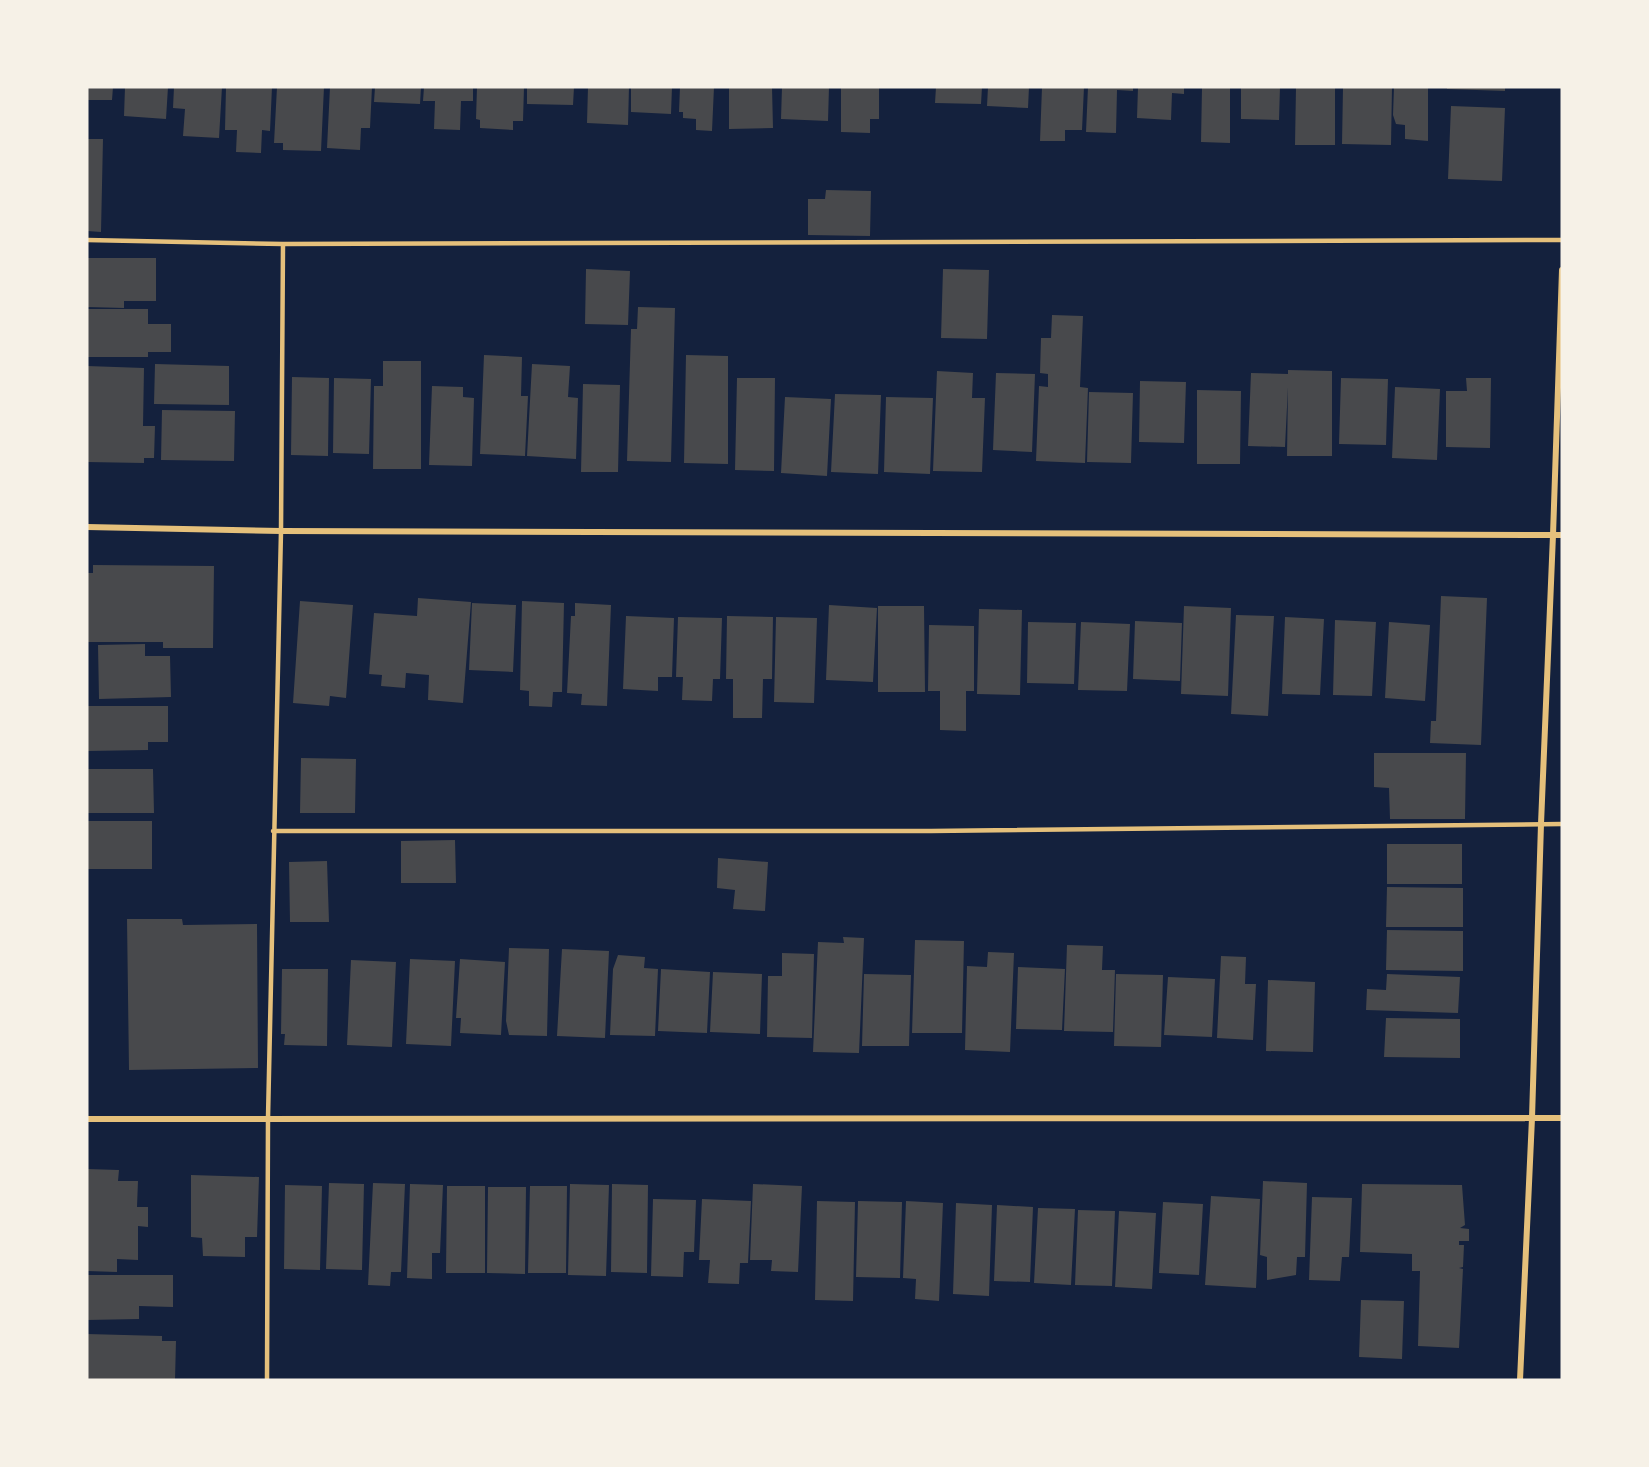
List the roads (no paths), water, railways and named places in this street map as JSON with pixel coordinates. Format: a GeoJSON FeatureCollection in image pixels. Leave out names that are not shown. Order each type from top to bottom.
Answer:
{"type":"FeatureCollection","features":[{"type":"Feature","properties":{"kind":"street"},"geometry":{"type":"LineString","coordinates":[[1520,1380],[1532,1118],[1562,270]]}},
{"type":"Feature","properties":{"kind":"street"},"geometry":{"type":"LineString","coordinates":[[87,527],[281,531],[1562,535]]}},
{"type":"Feature","properties":{"kind":"street"},"geometry":{"type":"LineString","coordinates":[[87,1119],[1562,1118]]}},
{"type":"Feature","properties":{"kind":"lane"},"geometry":{"type":"LineString","coordinates":[[87,240],[283,244],[1562,240]]}},
{"type":"Feature","properties":{"kind":"lane"},"geometry":{"type":"LineString","coordinates":[[267,1380],[268,1118],[281,531],[283,244]]}},
{"type":"Feature","properties":{"kind":"lane"},"geometry":{"type":"LineString","coordinates":[[273,831],[931,831],[1562,824]]}}]}
